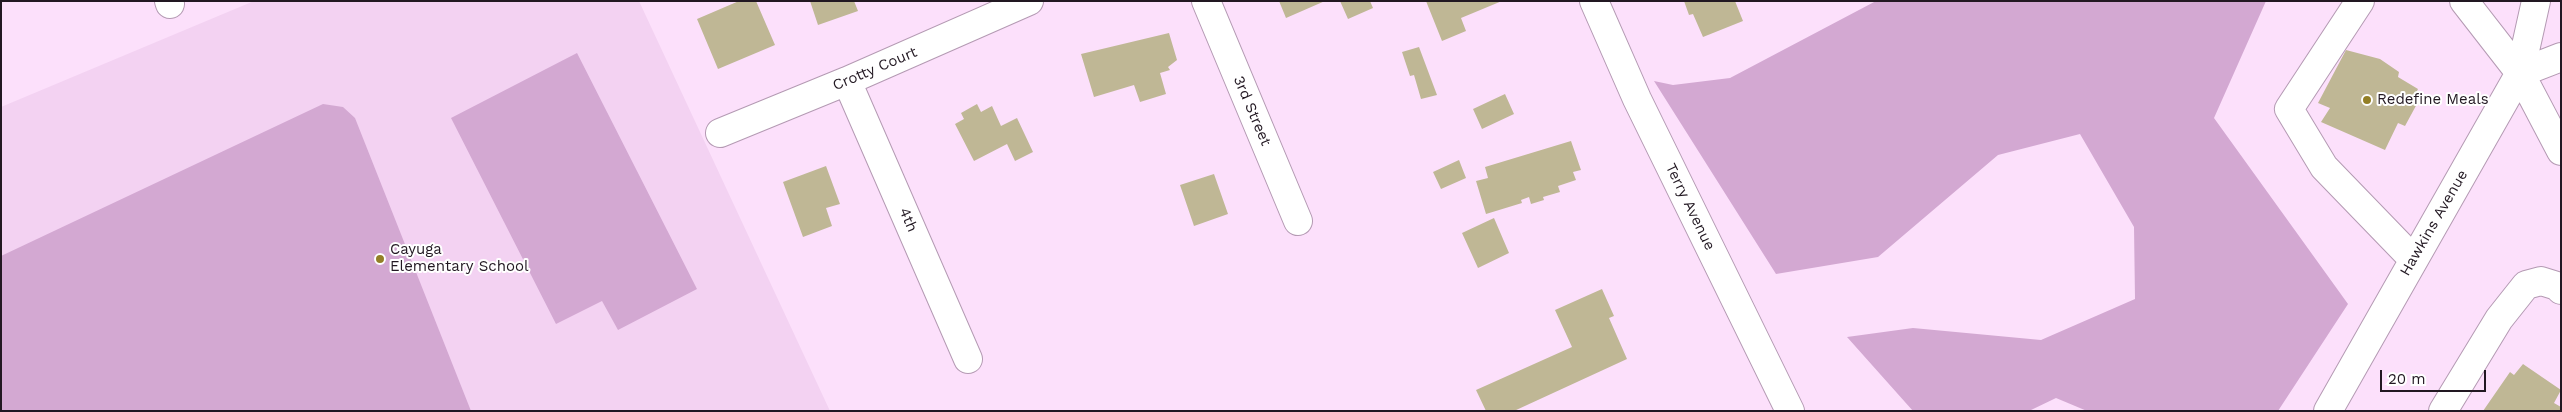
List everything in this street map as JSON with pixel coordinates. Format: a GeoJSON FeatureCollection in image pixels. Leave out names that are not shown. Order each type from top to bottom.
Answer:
{"type":"FeatureCollection","features":[{"type":"Feature","properties":{"kind":"street","name":"Crotty Court"},"geometry":{"type":"LineString","coordinates":[[720,133],[848,81],[1030,1]]}},
{"type":"Feature","properties":{"kind":"street","name":"3rd Street"},"geometry":{"type":"LineString","coordinates":[[1206,1],[1298,221]]}},
{"type":"Feature","properties":{"kind":"street","name":"Terry Avenue"},"geometry":{"type":"LineString","coordinates":[[1594,1],[1638,98],[1790,411]]}},
{"type":"Feature","properties":{"kind":"street"},"geometry":{"type":"LineString","coordinates":[[2360,1],[2289,108],[2324,167],[2413,259]]}},
{"type":"Feature","properties":{"kind":"street"},"geometry":{"type":"LineString","coordinates":[[2464,1],[2520,73],[2561,151]]}},
{"type":"Feature","properties":{"kind":"street","name":"Hawkins Avenue"},"geometry":{"type":"LineString","coordinates":[[2328,411],[2520,73],[2536,1]]}},
{"type":"Feature","properties":{"kind":"street"},"geometry":{"type":"LineString","coordinates":[[2520,73],[2561,57]]}},
{"type":"Feature","properties":{"kind":"street","name":"4th"},"geometry":{"type":"LineString","coordinates":[[848,81],[968,359]]}},
{"type":"Feature","properties":{"kind":"street"},"geometry":{"type":"LineString","coordinates":[[2443,411],[2499,319],[2526,285],[2541,281],[2557,286],[2561,290]]}},
{"type":"Feature","properties":{"kind":"shaded area","name":"Cayuga Elementary School"},"geometry":{"type":"Polygon","coordinates":[[[254,1],[639,1],[830,411],[1,411],[1,107],[254,1]]]}},
{"type":"Feature","properties":{"kind":"shaded area"},"geometry":{"type":"Polygon","coordinates":[[[1876,1],[2266,1],[2214,118],[2348,304],[2278,411],[2087,411],[2056,398],[2029,411],[1913,411],[1847,337],[1913,328],[2041,340],[2135,299],[2134,227],[2080,134],[1998,155],[1878,257],[1776,274],[1654,81],[1673,85],[1730,78],[1876,1]]]}},
{"type":"Feature","properties":{"kind":"shaded area"},"geometry":{"type":"Polygon","coordinates":[[[577,53],[697,289],[618,330],[602,301],[556,324],[451,118],[577,53]]]}},
{"type":"Feature","properties":{"kind":"shaded area"},"geometry":{"type":"Polygon","coordinates":[[[323,104],[343,107],[355,118],[471,411],[1,411],[1,256],[323,104]]]}},
{"type":"Feature","properties":{"kind":"building"},"geometry":{"type":"Polygon","coordinates":[[[739,1],[756,1],[775,45],[718,69],[697,19],[739,1]]]}},
{"type":"Feature","properties":{"kind":"building"},"geometry":{"type":"Polygon","coordinates":[[[810,1],[854,1],[858,11],[818,25],[810,1]]]}},
{"type":"Feature","properties":{"kind":"building"},"geometry":{"type":"Polygon","coordinates":[[[1279,1],[1325,1],[1286,18],[1279,1]]]}},
{"type":"Feature","properties":{"kind":"building"},"geometry":{"type":"Polygon","coordinates":[[[1340,1],[1370,1],[1373,8],[1348,19],[1340,1]]]}},
{"type":"Feature","properties":{"kind":"building"},"geometry":{"type":"Polygon","coordinates":[[[1426,1],[1502,1],[1461,18],[1466,31],[1442,41],[1426,1]]]}},
{"type":"Feature","properties":{"kind":"building"},"geometry":{"type":"Polygon","coordinates":[[[1684,1],[1735,1],[1743,21],[1703,37],[1693,14],[1689,15],[1684,1]]]}},
{"type":"Feature","properties":{"kind":"building"},"geometry":{"type":"Polygon","coordinates":[[[1169,33],[1177,60],[1168,67],[1170,70],[1160,73],[1166,94],[1140,102],[1134,85],[1094,97],[1081,54],[1169,33]]]}},
{"type":"Feature","properties":{"kind":"building"},"geometry":{"type":"Polygon","coordinates":[[[1419,47],[1437,95],[1421,99],[1414,75],[1410,76],[1402,52],[1419,47]]]}},
{"type":"Feature","properties":{"kind":"building","name":"Redefine Meals"},"geometry":{"type":"Polygon","coordinates":[[[2346,50],[2380,59],[2399,72],[2398,77],[2418,89],[2413,99],[2418,102],[2405,126],[2398,123],[2385,150],[2321,122],[2330,108],[2318,103],[2346,50]]]}},
{"type":"Feature","properties":{"kind":"building"},"geometry":{"type":"Polygon","coordinates":[[[1505,94],[1514,114],[1482,129],[1473,109],[1505,94]]]}},
{"type":"Feature","properties":{"kind":"building"},"geometry":{"type":"Polygon","coordinates":[[[977,104],[981,112],[992,106],[1001,126],[1017,118],[1033,152],[1015,161],[1007,144],[974,161],[955,124],[964,119],[961,113],[977,104]]]}},
{"type":"Feature","properties":{"kind":"building"},"geometry":{"type":"Polygon","coordinates":[[[1571,141],[1581,170],[1573,172],[1576,180],[1558,186],[1560,192],[1543,197],[1544,200],[1531,204],[1529,197],[1521,200],[1522,203],[1486,214],[1476,181],[1488,178],[1485,167],[1571,141]]]}},
{"type":"Feature","properties":{"kind":"building"},"geometry":{"type":"Polygon","coordinates":[[[1459,160],[1466,178],[1441,189],[1433,172],[1459,160]]]}},
{"type":"Feature","properties":{"kind":"building"},"geometry":{"type":"Polygon","coordinates":[[[826,166],[840,204],[826,208],[832,226],[803,237],[783,182],[826,166]]]}},
{"type":"Feature","properties":{"kind":"building"},"geometry":{"type":"Polygon","coordinates":[[[1214,174],[1228,214],[1194,226],[1180,185],[1214,174]]]}},
{"type":"Feature","properties":{"kind":"building"},"geometry":{"type":"Polygon","coordinates":[[[1494,218],[1509,253],[1478,268],[1462,233],[1494,218]]]}},
{"type":"Feature","properties":{"kind":"building"},"geometry":{"type":"Polygon","coordinates":[[[1602,289],[1614,316],[1609,318],[1627,359],[1514,411],[1486,411],[1476,390],[1572,347],[1555,310],[1602,289]]]}},
{"type":"Feature","properties":{"kind":"building"},"geometry":{"type":"Polygon","coordinates":[[[2523,364],[2561,390],[2554,403],[2561,407],[2561,411],[2483,411],[2510,372],[2514,375],[2523,364]]]}},
{"type":"Feature","properties":{"kind":"place","name":"Redefine Meals"},"geometry":{"type":"Point","coordinates":[2367,100]}},
{"type":"Feature","properties":{"kind":"place","name":"Cayuga Elementary School"},"geometry":{"type":"Point","coordinates":[380,259]}}]}
